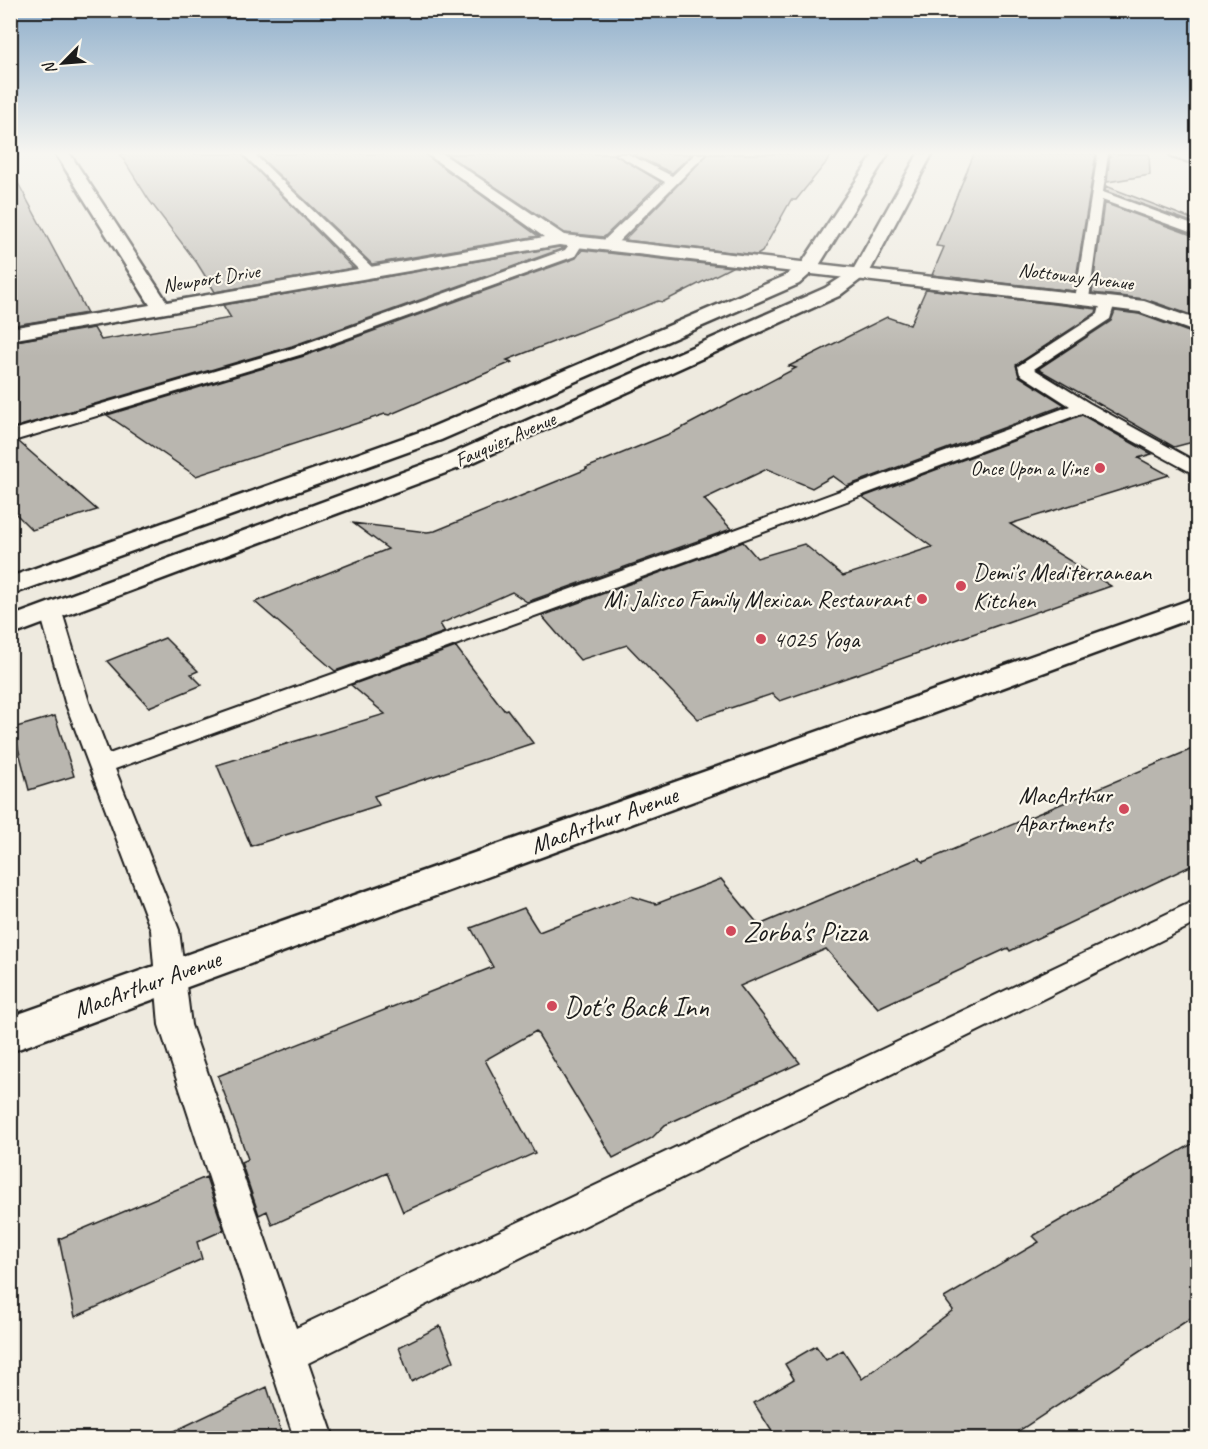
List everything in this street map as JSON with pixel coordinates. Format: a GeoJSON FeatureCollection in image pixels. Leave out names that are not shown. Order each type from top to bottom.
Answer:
{"type":"FeatureCollection","features":[{"type":"Feature","properties":{"kind":"street"},"geometry":{"type":"LineString","coordinates":[[106,222],[162,309]]}},
{"type":"Feature","properties":{"kind":"street"},"geometry":{"type":"LineString","coordinates":[[532,222],[559,240]]}},
{"type":"Feature","properties":{"kind":"street","name":"Fauquier Avenue"},"geometry":{"type":"LineString","coordinates":[[12,583],[433,435],[777,287],[809,267],[838,222]]}},
{"type":"Feature","properties":{"kind":"street","name":"Fauquier Avenue"},"geometry":{"type":"LineString","coordinates":[[10,627],[458,460],[832,291],[860,273],[888,222]]}},
{"type":"Feature","properties":{"kind":"street","name":"Newport Drive"},"geometry":{"type":"LineString","coordinates":[[10,334],[559,240]]}},
{"type":"Feature","properties":{"kind":"street","name":"Nottoway Avenue"},"geometry":{"type":"LineString","coordinates":[[559,240],[579,240],[1108,302],[1153,310],[1197,327]]}},
{"type":"Feature","properties":{"kind":"street","name":"MacArthur Avenue"},"geometry":{"type":"LineString","coordinates":[[10,1035],[170,975],[1197,606]]}},
{"type":"Feature","properties":{"kind":"lane"},"geometry":{"type":"LineString","coordinates":[[317,222],[371,274]]}},
{"type":"Feature","properties":{"kind":"lane"},"geometry":{"type":"LineString","coordinates":[[608,244],[631,222]]}},
{"type":"Feature","properties":{"kind":"lane"},"geometry":{"type":"LineString","coordinates":[[1082,299],[1093,222]]}},
{"type":"Feature","properties":{"kind":"lane"},"geometry":{"type":"LineString","coordinates":[[1172,222],[1197,231]]}},
{"type":"Feature","properties":{"kind":"lane"},"geometry":{"type":"LineString","coordinates":[[10,437],[298,351],[528,270],[570,253],[579,240]]}},
{"type":"Feature","properties":{"kind":"lane"},"geometry":{"type":"LineString","coordinates":[[1108,302],[1106,316],[1026,366],[1030,376],[1197,471]]}},
{"type":"Feature","properties":{"kind":"lane"},"geometry":{"type":"LineString","coordinates":[[102,765],[964,453],[1083,407]]}},
{"type":"Feature","properties":{"kind":"lane"},"geometry":{"type":"LineString","coordinates":[[51,612],[78,702],[165,930],[175,1025],[314,1438]]}},
{"type":"Feature","properties":{"kind":"lane"},"geometry":{"type":"LineString","coordinates":[[285,1354],[1197,909]]}},
{"type":"Feature","properties":{"kind":"building"},"geometry":{"type":"Polygon","coordinates":[[[10,222],[39,222],[87,313],[10,326],[10,222]]]}},
{"type":"Feature","properties":{"kind":"building"},"geometry":{"type":"Polygon","coordinates":[[[165,222],[307,222],[353,268],[215,292],[197,263],[165,222]]]}},
{"type":"Feature","properties":{"kind":"building"},"geometry":{"type":"Polygon","coordinates":[[[328,222],[518,222],[538,236],[372,264],[328,222]]]}},
{"type":"Feature","properties":{"kind":"building"},"geometry":{"type":"Polygon","coordinates":[[[548,222],[620,222],[604,237],[565,233],[548,222]]]}},
{"type":"Feature","properties":{"kind":"building"},"geometry":{"type":"Polygon","coordinates":[[[642,222],[779,222],[762,252],[757,255],[624,240],[642,222]]]}},
{"type":"Feature","properties":{"kind":"building"},"geometry":{"type":"Polygon","coordinates":[[[946,222],[1085,222],[1074,291],[932,275],[944,247],[936,246],[946,222]]]}},
{"type":"Feature","properties":{"kind":"building"},"geometry":{"type":"Polygon","coordinates":[[[1102,222],[1155,222],[1197,237],[1197,317],[1145,299],[1092,293],[1102,222]]]}},
{"type":"Feature","properties":{"kind":"building"},"geometry":{"type":"Polygon","coordinates":[[[559,247],[564,248],[292,346],[10,429],[10,342],[94,328],[101,340],[231,318],[223,305],[559,247]]]}},
{"type":"Feature","properties":{"kind":"building"},"geometry":{"type":"Polygon","coordinates":[[[582,250],[732,267],[663,302],[658,301],[507,360],[512,362],[389,415],[385,414],[196,476],[107,415],[304,356],[576,258],[582,250]]]}},
{"type":"Feature","properties":{"kind":"building"},"geometry":{"type":"Polygon","coordinates":[[[926,289],[1097,309],[1096,313],[1016,365],[1019,376],[1065,405],[847,486],[833,476],[812,488],[767,469],[704,499],[731,529],[527,602],[512,592],[440,624],[445,632],[335,671],[255,602],[388,549],[353,523],[435,531],[587,469],[674,432],[796,368],[789,366],[887,317],[910,325],[926,289]]]}},
{"type":"Feature","properties":{"kind":"building"},"geometry":{"type":"Polygon","coordinates":[[[1115,311],[1139,314],[1197,335],[1197,441],[1174,447],[1038,369],[1111,321],[1115,311]]]}},
{"type":"Feature","properties":{"kind":"building"},"geometry":{"type":"Polygon","coordinates":[[[1082,415],[1152,454],[1138,458],[1169,475],[1010,524],[1111,586],[780,701],[772,694],[698,719],[627,645],[580,660],[542,616],[743,542],[757,558],[804,544],[843,576],[932,547],[863,497],[1082,415]]]}},
{"type":"Feature","properties":{"kind":"building"},"geometry":{"type":"Polygon","coordinates":[[[19,442],[97,510],[32,530],[10,508],[10,444],[19,442]]]}},
{"type":"Feature","properties":{"kind":"building"},"geometry":{"type":"Polygon","coordinates":[[[165,638],[198,671],[191,674],[202,685],[149,707],[107,661],[165,638]]]}},
{"type":"Feature","properties":{"kind":"building"},"geometry":{"type":"Polygon","coordinates":[[[456,647],[504,710],[507,709],[533,743],[374,796],[379,805],[251,846],[217,765],[385,714],[351,685],[456,647]]]}},
{"type":"Feature","properties":{"kind":"building"},"geometry":{"type":"Polygon","coordinates":[[[55,716],[74,776],[29,790],[13,728],[55,716]]]}},
{"type":"Feature","properties":{"kind":"building"},"geometry":{"type":"Polygon","coordinates":[[[1197,747],[1197,863],[1010,951],[1008,948],[878,1008],[826,949],[740,986],[800,1063],[665,1125],[652,1138],[613,1158],[536,1031],[485,1060],[535,1153],[403,1212],[387,1173],[272,1225],[267,1211],[259,1215],[241,1162],[248,1159],[218,1076],[493,967],[471,928],[524,908],[539,932],[631,896],[656,904],[721,879],[759,925],[919,858],[923,862],[1197,747]]]}},
{"type":"Feature","properties":{"kind":"building"},"geometry":{"type":"Polygon","coordinates":[[[1197,1141],[1197,1314],[1008,1438],[776,1438],[754,1403],[794,1379],[785,1364],[816,1346],[826,1360],[843,1350],[862,1379],[953,1310],[944,1298],[1039,1242],[1033,1236],[1197,1141]]]}},
{"type":"Feature","properties":{"kind":"building"},"geometry":{"type":"Polygon","coordinates":[[[206,1177],[224,1230],[197,1242],[202,1259],[75,1317],[59,1239],[206,1177]]]}},
{"type":"Feature","properties":{"kind":"building"},"geometry":{"type":"Polygon","coordinates":[[[440,1326],[454,1361],[411,1382],[399,1347],[440,1326]]]}},
{"type":"Feature","properties":{"kind":"building"},"geometry":{"type":"Polygon","coordinates":[[[267,1387],[283,1438],[160,1438],[267,1387]]]}},
{"type":"Feature","properties":{"kind":"place","name":"Once Upon a Vine"},"geometry":{"type":"Point","coordinates":[1100,468]}},
{"type":"Feature","properties":{"kind":"place","name":"Demi's Mediterranean Kitchen"},"geometry":{"type":"Point","coordinates":[961,586]}},
{"type":"Feature","properties":{"kind":"place","name":"Mi Jalisco Family Mexican Restaurant"},"geometry":{"type":"Point","coordinates":[922,599]}},
{"type":"Feature","properties":{"kind":"place","name":"4025 Yoga"},"geometry":{"type":"Point","coordinates":[761,639]}},
{"type":"Feature","properties":{"kind":"place","name":"MacArthur Apartments"},"geometry":{"type":"Point","coordinates":[1124,809]}},
{"type":"Feature","properties":{"kind":"place","name":"Zorba's Pizza"},"geometry":{"type":"Point","coordinates":[731,931]}},
{"type":"Feature","properties":{"kind":"place","name":"Dot's Back Inn"},"geometry":{"type":"Point","coordinates":[552,1006]}}]}
